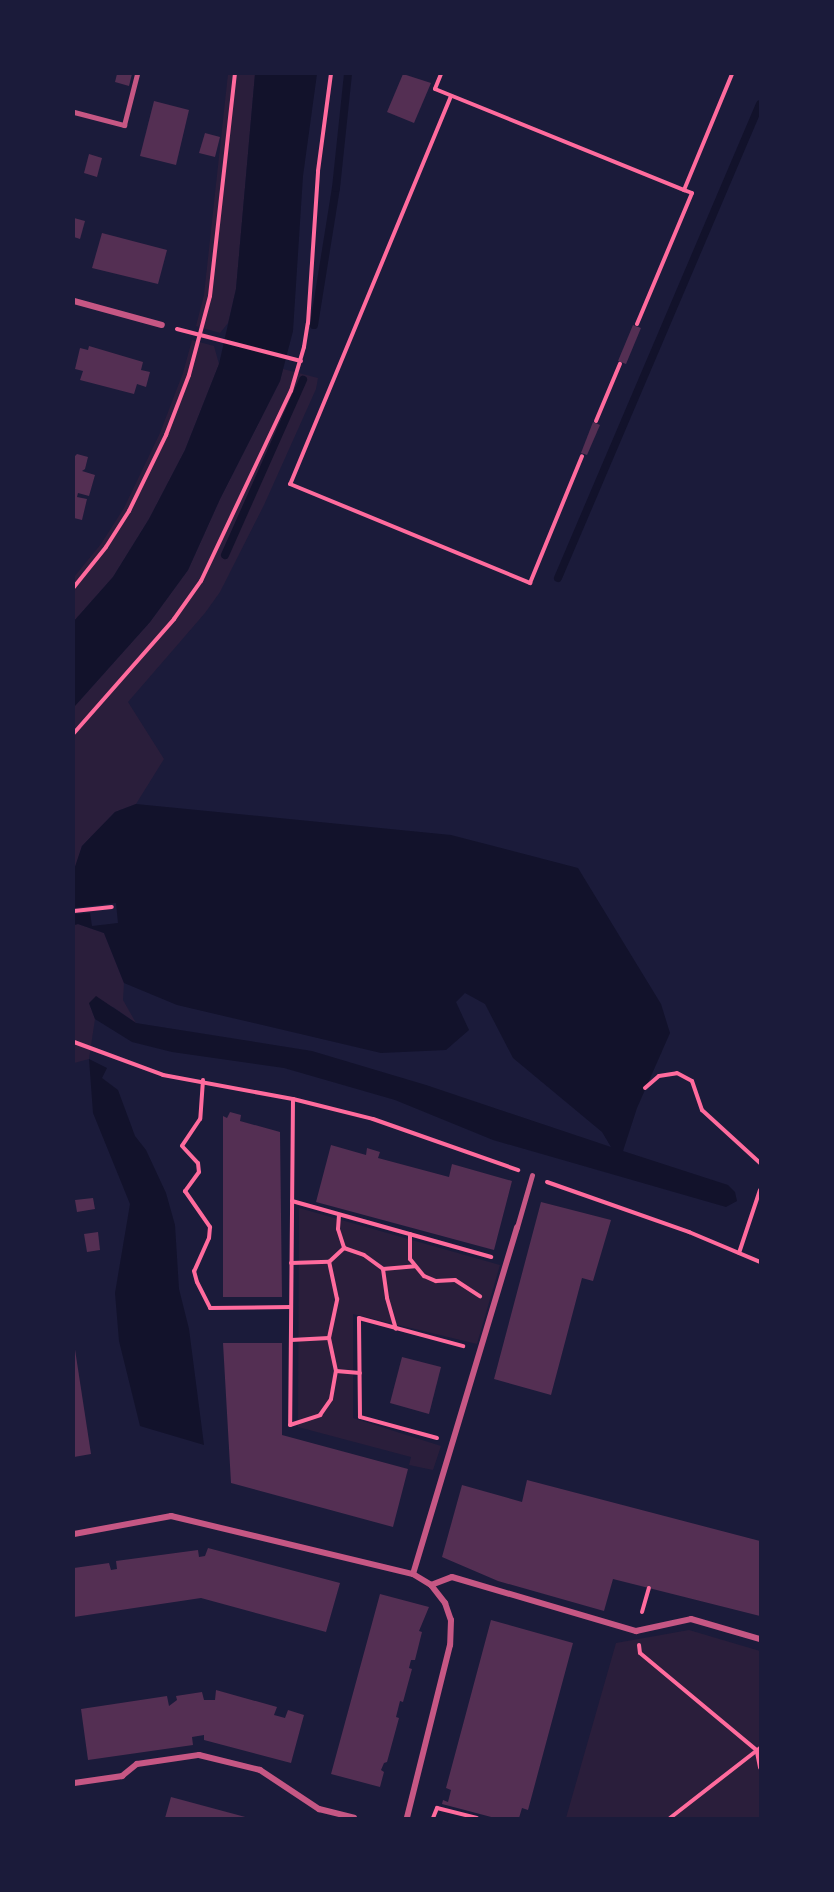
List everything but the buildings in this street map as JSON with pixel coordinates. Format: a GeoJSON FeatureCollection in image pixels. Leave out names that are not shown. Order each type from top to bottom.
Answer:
{"type":"FeatureCollection","features":[{"type":"Feature","properties":{"kind":"street"},"geometry":{"type":"LineString","coordinates":[[74,112],[124,125],[137,74]]}},
{"type":"Feature","properties":{"kind":"street"},"geometry":{"type":"LineString","coordinates":[[74,301],[162,325]]}},
{"type":"Feature","properties":{"kind":"street"},"geometry":{"type":"LineString","coordinates":[[413,1574],[532,1175]]}},
{"type":"Feature","properties":{"kind":"street"},"geometry":{"type":"LineString","coordinates":[[74,1533],[171,1516],[413,1574],[431,1585],[445,1603],[452,1620],[450,1645],[407,1818]]}},
{"type":"Feature","properties":{"kind":"street"},"geometry":{"type":"LineString","coordinates":[[431,1585],[452,1577],[636,1631],[692,1619],[760,1639]]}},
{"type":"Feature","properties":{"kind":"street"},"geometry":{"type":"LineString","coordinates":[[74,1783],[122,1776],[137,1764],[199,1755],[260,1770],[319,1809],[354,1818]]}},
{"type":"Feature","properties":{"kind":"path"},"geometry":{"type":"LineString","coordinates":[[74,586],[106,547],[129,511],[166,435],[189,375],[210,296],[235,74]]}},
{"type":"Feature","properties":{"kind":"path"},"geometry":{"type":"LineString","coordinates":[[74,733],[174,619],[201,581],[291,392],[301,361],[308,323],[318,171],[331,74]]}},
{"type":"Feature","properties":{"kind":"path"},"geometry":{"type":"LineString","coordinates":[[441,74],[435,89],[692,193],[637,324]]}},
{"type":"Feature","properties":{"kind":"path"},"geometry":{"type":"LineString","coordinates":[[684,190],[732,74]]}},
{"type":"Feature","properties":{"kind":"path"},"geometry":{"type":"LineString","coordinates":[[451,96],[290,484],[530,583],[582,456]]}},
{"type":"Feature","properties":{"kind":"path"},"geometry":{"type":"LineString","coordinates":[[162,325],[301,361]]}},
{"type":"Feature","properties":{"kind":"path"},"geometry":{"type":"LineString","coordinates":[[596,421],[620,364]]}},
{"type":"Feature","properties":{"kind":"path"},"geometry":{"type":"LineString","coordinates":[[74,911],[112,907]]}},
{"type":"Feature","properties":{"kind":"path"},"geometry":{"type":"LineString","coordinates":[[74,1042],[147,1070],[292,1099],[373,1119],[532,1175],[760,1262]]}},
{"type":"Feature","properties":{"kind":"path"},"geometry":{"type":"LineString","coordinates":[[645,1088],[659,1076],[677,1073],[692,1081],[702,1110],[760,1163]]}},
{"type":"Feature","properties":{"kind":"path"},"geometry":{"type":"LineString","coordinates":[[203,1080],[200,1119],[182,1146],[198,1163],[199,1172],[185,1191],[210,1227],[210,1238],[194,1271],[197,1282],[210,1308],[291,1307]]}},
{"type":"Feature","properties":{"kind":"path"},"geometry":{"type":"LineString","coordinates":[[292,1099],[290,1425],[320,1415],[331,1399],[336,1371],[330,1338],[338,1299],[329,1262]]}},
{"type":"Feature","properties":{"kind":"path"},"geometry":{"type":"LineString","coordinates":[[739,1253],[760,1190]]}},
{"type":"Feature","properties":{"kind":"path"},"geometry":{"type":"LineString","coordinates":[[292,1202],[506,1261]]}},
{"type":"Feature","properties":{"kind":"path"},"geometry":{"type":"LineString","coordinates":[[339,1215],[338,1229],[344,1248]]}},
{"type":"Feature","properties":{"kind":"path"},"geometry":{"type":"LineString","coordinates":[[410,1234],[410,1259],[424,1276],[436,1281],[455,1280],[493,1305]]}},
{"type":"Feature","properties":{"kind":"path"},"geometry":{"type":"LineString","coordinates":[[291,1263],[329,1262],[344,1248]]}},
{"type":"Feature","properties":{"kind":"path"},"geometry":{"type":"LineString","coordinates":[[344,1248],[364,1255],[383,1269],[415,1266]]}},
{"type":"Feature","properties":{"kind":"path"},"geometry":{"type":"LineString","coordinates":[[383,1269],[387,1298],[396,1329]]}},
{"type":"Feature","properties":{"kind":"path"},"geometry":{"type":"LineString","coordinates":[[452,1443],[360,1417],[359,1318],[480,1350]]}},
{"type":"Feature","properties":{"kind":"path"},"geometry":{"type":"LineString","coordinates":[[291,1340],[330,1338]]}},
{"type":"Feature","properties":{"kind":"path"},"geometry":{"type":"LineString","coordinates":[[336,1371],[360,1372]]}},
{"type":"Feature","properties":{"kind":"path"},"geometry":{"type":"LineString","coordinates":[[649,1588],[636,1631],[640,1653],[759,1751],[760,1768]]}},
{"type":"Feature","properties":{"kind":"path"},"geometry":{"type":"LineString","coordinates":[[670,1818],[759,1751]]}},
{"type":"Feature","properties":{"kind":"path"},"geometry":{"type":"LineString","coordinates":[[433,1818],[437,1808],[477,1818]]}},
{"type":"Feature","properties":{"kind":"shaded area"},"geometry":{"type":"Polygon","coordinates":[[[228,74],[255,74],[236,289],[228,323],[220,333],[196,326],[204,295],[228,74]]]}},
{"type":"Feature","properties":{"kind":"shaded area"},"geometry":{"type":"Polygon","coordinates":[[[255,74],[317,74],[303,176],[293,331],[280,381],[220,499],[188,570],[150,622],[74,707],[74,621],[113,577],[149,519],[185,450],[219,364],[236,289],[255,74]]]}},
{"type":"Feature","properties":{"kind":"shaded area"},"geometry":{"type":"Polygon","coordinates":[[[192,340],[214,346],[219,364],[185,450],[149,519],[113,577],[74,621],[74,577],[101,544],[124,508],[160,433],[183,373],[192,340]]]}},
{"type":"Feature","properties":{"kind":"shaded area"},"geometry":{"type":"Polygon","coordinates":[[[283,369],[318,378],[316,389],[264,505],[220,592],[205,613],[128,702],[164,759],[136,804],[115,812],[82,846],[74,870],[74,707],[150,622],[188,570],[220,499],[280,381],[283,369]]]}},
{"type":"Feature","properties":{"kind":"shaded area"},"geometry":{"type":"Polygon","coordinates":[[[136,804],[451,835],[578,868],[661,1004],[670,1033],[637,1108],[623,1151],[728,1185],[735,1192],[737,1201],[726,1207],[493,1140],[395,1100],[284,1068],[172,1052],[132,1042],[95,1019],[89,1003],[96,996],[136,1023],[312,1051],[426,1085],[611,1147],[602,1132],[513,1058],[485,1004],[465,993],[456,1002],[469,1030],[446,1050],[381,1053],[177,1005],[124,983],[104,933],[78,924],[74,925],[74,870],[82,846],[115,812],[136,804]]]}},
{"type":"Feature","properties":{"kind":"shaded area"},"geometry":{"type":"Polygon","coordinates":[[[78,924],[104,933],[124,983],[123,1000],[136,1023],[113,1007],[89,1003],[95,1019],[89,1059],[74,1063],[74,925],[78,924]]]}},
{"type":"Feature","properties":{"kind":"shaded area"},"geometry":{"type":"Polygon","coordinates":[[[89,1059],[107,1068],[102,1078],[118,1090],[135,1136],[146,1150],[166,1193],[175,1225],[179,1289],[189,1329],[204,1445],[140,1426],[119,1341],[115,1293],[130,1204],[93,1113],[89,1059]]]}},
{"type":"Feature","properties":{"kind":"shaded area"},"geometry":{"type":"Polygon","coordinates":[[[299,1208],[500,1265],[477,1344],[353,1314],[353,1418],[441,1446],[433,1470],[409,1465],[411,1457],[298,1427],[299,1208]]]}},
{"type":"Feature","properties":{"kind":"shaded area"},"geometry":{"type":"Polygon","coordinates":[[[689,1630],[760,1651],[760,1818],[566,1818],[616,1643],[689,1630]]]}},
{"type":"Feature","properties":{"kind":"pier"},"geometry":{"type":"Polygon","coordinates":[[[116,903],[118,923],[92,926],[90,913],[74,914],[74,908],[116,903]]]}},
{"type":"Feature","properties":{"kind":"waterway"},"geometry":{"type":"LineString","coordinates":[[314,325],[336,188],[348,74]]}},
{"type":"Feature","properties":{"kind":"waterway"},"geometry":{"type":"LineString","coordinates":[[558,578],[760,104]]}},
{"type":"Feature","properties":{"kind":"waterway"},"geometry":{"type":"LineString","coordinates":[[225,555],[303,380]]}}]}
